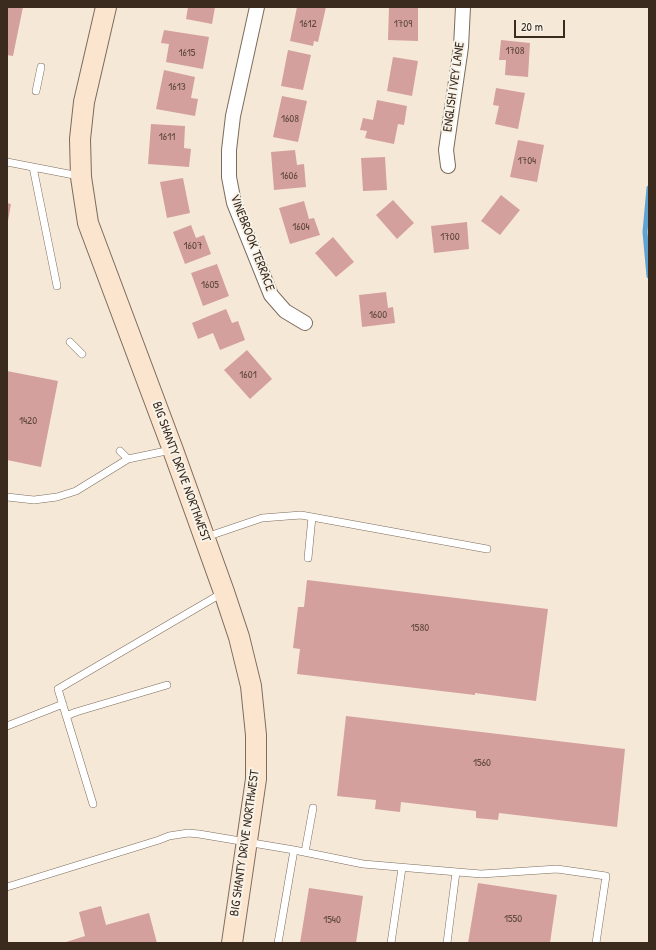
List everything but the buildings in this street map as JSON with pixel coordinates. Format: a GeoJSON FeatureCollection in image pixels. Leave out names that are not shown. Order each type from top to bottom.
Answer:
{"type":"FeatureCollection","features":[{"type":"Feature","properties":{"kind":"street","name":"BIG SHANTY DRIVE NORTHWEST"},"geometry":{"type":"LineString","coordinates":[[106,7],[84,102],[80,139],[81,177],[88,223],[173,450],[224,592],[238,637],[250,686],[256,734],[256,779],[232,943]]}},
{"type":"Feature","properties":{"kind":"street","name":"VINEBROOK TERRACE"},"geometry":{"type":"LineString","coordinates":[[257,7],[233,116],[229,150],[229,177],[234,203],[271,295],[285,311],[305,323]]}},
{"type":"Feature","properties":{"kind":"street","name":"ENGLISH IVEY LANE"},"geometry":{"type":"LineString","coordinates":[[448,166],[446,150],[460,54],[464,7]]}},
{"type":"Feature","properties":{"kind":"lane"},"geometry":{"type":"LineString","coordinates":[[36,91],[41,66]]}},
{"type":"Feature","properties":{"kind":"lane"},"geometry":{"type":"LineString","coordinates":[[7,162],[81,177]]}},
{"type":"Feature","properties":{"kind":"lane"},"geometry":{"type":"LineString","coordinates":[[33,168],[57,286]]}},
{"type":"Feature","properties":{"kind":"lane"},"geometry":{"type":"LineString","coordinates":[[70,342],[82,354]]}},
{"type":"Feature","properties":{"kind":"lane"},"geometry":{"type":"LineString","coordinates":[[7,497],[34,500],[57,497],[76,491],[128,459],[173,450]]}},
{"type":"Feature","properties":{"kind":"lane"},"geometry":{"type":"LineString","coordinates":[[120,451],[128,459]]}},
{"type":"Feature","properties":{"kind":"lane"},"geometry":{"type":"LineString","coordinates":[[205,538],[262,518],[301,514],[487,549]]}},
{"type":"Feature","properties":{"kind":"lane"},"geometry":{"type":"LineString","coordinates":[[308,558],[312,516]]}},
{"type":"Feature","properties":{"kind":"lane"},"geometry":{"type":"LineString","coordinates":[[93,804],[58,689],[224,592]]}},
{"type":"Feature","properties":{"kind":"lane"},"geometry":{"type":"LineString","coordinates":[[66,716],[167,685]]}},
{"type":"Feature","properties":{"kind":"lane"},"geometry":{"type":"LineString","coordinates":[[7,726],[63,704]]}},
{"type":"Feature","properties":{"kind":"lane"},"geometry":{"type":"LineString","coordinates":[[305,852],[313,808]]}},
{"type":"Feature","properties":{"kind":"lane"},"geometry":{"type":"LineString","coordinates":[[7,887],[169,836],[188,833],[199,834],[305,852],[363,864],[481,874],[557,869],[606,876],[596,943]]}},
{"type":"Feature","properties":{"kind":"lane"},"geometry":{"type":"LineString","coordinates":[[278,943],[294,850]]}},
{"type":"Feature","properties":{"kind":"lane"},"geometry":{"type":"LineString","coordinates":[[391,943],[402,868]]}},
{"type":"Feature","properties":{"kind":"lane"},"geometry":{"type":"LineString","coordinates":[[447,943],[456,872]]}},
{"type":"Feature","properties":{"kind":"waterway"},"geometry":{"type":"LineString","coordinates":[[649,188],[645,232],[649,276]]}}]}
